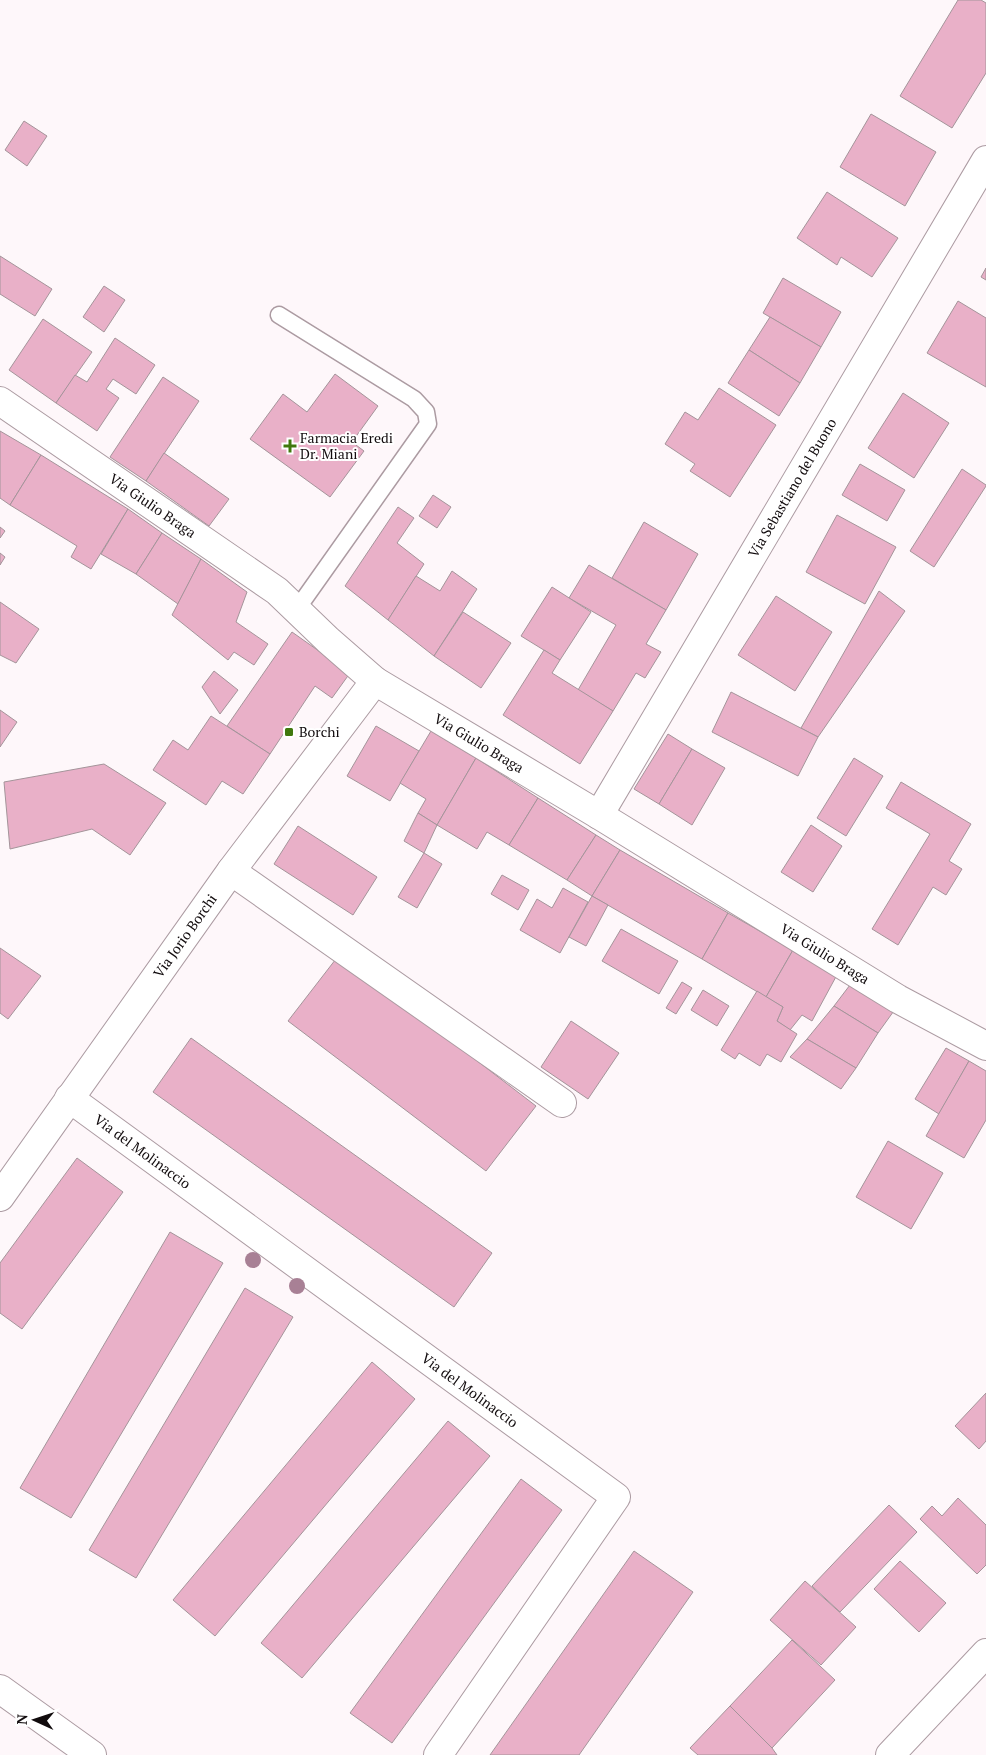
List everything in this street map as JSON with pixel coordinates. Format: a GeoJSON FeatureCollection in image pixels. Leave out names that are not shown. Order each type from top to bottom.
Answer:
{"type":"FeatureCollection","features":[{"type":"Feature","properties":{"kind":"street","name":"Via Sebastiano del Buono"},"geometry":{"type":"LineString","coordinates":[[599,815],[986,160]]}},
{"type":"Feature","properties":{"kind":"street","name":"Via Giulio Braga"},"geometry":{"type":"LineString","coordinates":[[0,402],[277,591],[328,640],[375,680],[890,994],[986,1046]]}},
{"type":"Feature","properties":{"kind":"street","name":"Via Jorio Borchi"},"geometry":{"type":"LineString","coordinates":[[0,1197],[231,871],[375,680]]}},
{"type":"Feature","properties":{"kind":"street"},"geometry":{"type":"LineString","coordinates":[[231,871],[562,1103]]}},
{"type":"Feature","properties":{"kind":"street","name":"Via del Molinaccio"},"geometry":{"type":"LineString","coordinates":[[69,1098],[616,1497],[438,1755]]}},
{"type":"Feature","properties":{"kind":"street"},"geometry":{"type":"LineString","coordinates":[[890,1755],[986,1654]]}},
{"type":"Feature","properties":{"kind":"street"},"geometry":{"type":"LineString","coordinates":[[0,1689],[92,1755]]}},
{"type":"Feature","properties":{"kind":"lane"},"geometry":{"type":"LineString","coordinates":[[279,315],[414,399],[426,412],[428,424],[297,609]]}},
{"type":"Feature","properties":{"kind":"building"},"geometry":{"type":"Polygon","coordinates":[[[958,0],[981,0],[986,3],[986,73],[952,128],[900,96],[958,0]]]}},
{"type":"Feature","properties":{"kind":"building"},"geometry":{"type":"Polygon","coordinates":[[[871,114],[936,152],[905,206],[840,167],[871,114]]]}},
{"type":"Feature","properties":{"kind":"building"},"geometry":{"type":"Polygon","coordinates":[[[24,121],[47,136],[27,166],[5,150],[24,121]]]}},
{"type":"Feature","properties":{"kind":"building"},"geometry":{"type":"Polygon","coordinates":[[[827,192],[898,238],[872,277],[841,257],[837,265],[797,238],[827,192]]]}},
{"type":"Feature","properties":{"kind":"building"},"geometry":{"type":"Polygon","coordinates":[[[0,256],[52,289],[35,316],[0,294],[0,256]]]}},
{"type":"Feature","properties":{"kind":"building"},"geometry":{"type":"Polygon","coordinates":[[[986,268],[986,280],[981,277],[986,268]]]}},
{"type":"Feature","properties":{"kind":"building"},"geometry":{"type":"Polygon","coordinates":[[[783,278],[841,312],[821,347],[763,313],[783,278]]]}},
{"type":"Feature","properties":{"kind":"building"},"geometry":{"type":"Polygon","coordinates":[[[104,286],[125,300],[104,332],[83,317],[104,286]]]}},
{"type":"Feature","properties":{"kind":"building"},"geometry":{"type":"Polygon","coordinates":[[[958,301],[986,318],[986,387],[927,353],[958,301]]]}},
{"type":"Feature","properties":{"kind":"building"},"geometry":{"type":"Polygon","coordinates":[[[770,317],[821,347],[800,383],[749,350],[770,317]]]}},
{"type":"Feature","properties":{"kind":"building"},"geometry":{"type":"Polygon","coordinates":[[[43,319],[92,352],[56,403],[9,370],[43,319]]]}},
{"type":"Feature","properties":{"kind":"building"},"geometry":{"type":"Polygon","coordinates":[[[115,338],[155,365],[136,394],[113,379],[106,389],[119,398],[97,431],[56,403],[75,375],[87,382],[115,338]]]}},
{"type":"Feature","properties":{"kind":"building"},"geometry":{"type":"Polygon","coordinates":[[[749,350],[800,383],[779,416],[728,383],[749,350]]]}},
{"type":"Feature","properties":{"kind":"building"},"geometry":{"type":"Polygon","coordinates":[[[335,374],[378,406],[352,442],[364,451],[330,497],[250,439],[283,394],[307,412],[335,374]]]}},
{"type":"Feature","properties":{"kind":"building"},"geometry":{"type":"Polygon","coordinates":[[[163,377],[199,401],[146,481],[110,457],[163,377]]]}},
{"type":"Feature","properties":{"kind":"building"},"geometry":{"type":"Polygon","coordinates":[[[719,388],[776,425],[730,497],[690,471],[695,464],[665,444],[685,412],[698,420],[719,388]]]}},
{"type":"Feature","properties":{"kind":"building"},"geometry":{"type":"Polygon","coordinates":[[[903,393],[949,423],[914,478],[868,448],[903,393]]]}},
{"type":"Feature","properties":{"kind":"building"},"geometry":{"type":"Polygon","coordinates":[[[0,431],[41,455],[10,505],[0,498],[0,431]]]}},
{"type":"Feature","properties":{"kind":"building"},"geometry":{"type":"Polygon","coordinates":[[[164,453],[229,499],[209,526],[146,481],[164,453]]]}},
{"type":"Feature","properties":{"kind":"building"},"geometry":{"type":"Polygon","coordinates":[[[41,455],[128,509],[91,569],[71,557],[77,546],[10,505],[41,455]]]}},
{"type":"Feature","properties":{"kind":"building"},"geometry":{"type":"Polygon","coordinates":[[[860,464],[905,490],[887,521],[842,495],[860,464]]]}},
{"type":"Feature","properties":{"kind":"building"},"geometry":{"type":"Polygon","coordinates":[[[962,469],[986,486],[934,567],[910,551],[962,469]]]}},
{"type":"Feature","properties":{"kind":"building"},"geometry":{"type":"Polygon","coordinates":[[[433,495],[451,507],[437,528],[419,516],[433,495]]]}},
{"type":"Feature","properties":{"kind":"building"},"geometry":{"type":"Polygon","coordinates":[[[398,507],[414,518],[397,543],[424,564],[388,620],[345,586],[398,507]]]}},
{"type":"Feature","properties":{"kind":"building"},"geometry":{"type":"Polygon","coordinates":[[[128,509],[162,533],[136,574],[101,554],[128,509]]]}},
{"type":"Feature","properties":{"kind":"building"},"geometry":{"type":"Polygon","coordinates":[[[837,515],[896,547],[865,604],[806,572],[837,515]]]}},
{"type":"Feature","properties":{"kind":"building"},"geometry":{"type":"Polygon","coordinates":[[[644,522],[698,554],[666,610],[612,578],[644,522]]]}},
{"type":"Feature","properties":{"kind":"building"},"geometry":{"type":"Polygon","coordinates":[[[0,527],[5,531],[0,538],[0,527]]]}},
{"type":"Feature","properties":{"kind":"building"},"geometry":{"type":"Polygon","coordinates":[[[162,533],[201,559],[178,604],[136,574],[162,533]]]}},
{"type":"Feature","properties":{"kind":"building"},"geometry":{"type":"Polygon","coordinates":[[[0,553],[5,557],[0,565],[0,553]]]}},
{"type":"Feature","properties":{"kind":"building"},"geometry":{"type":"Polygon","coordinates":[[[201,559],[247,592],[236,622],[268,644],[254,665],[234,652],[228,660],[172,615],[201,559]]]}},
{"type":"Feature","properties":{"kind":"building"},"geometry":{"type":"Polygon","coordinates":[[[589,565],[666,610],[646,644],[661,652],[645,678],[636,673],[613,711],[578,690],[616,625],[569,598],[589,565]]]}},
{"type":"Feature","properties":{"kind":"building"},"geometry":{"type":"Polygon","coordinates":[[[452,571],[477,589],[434,656],[388,620],[416,576],[440,591],[452,571]]]}},
{"type":"Feature","properties":{"kind":"building"},"geometry":{"type":"Polygon","coordinates":[[[552,587],[591,612],[560,660],[521,636],[552,587]]]}},
{"type":"Feature","properties":{"kind":"building"},"geometry":{"type":"Polygon","coordinates":[[[879,591],[905,611],[818,737],[801,728],[879,591]]]}},
{"type":"Feature","properties":{"kind":"building"},"geometry":{"type":"Polygon","coordinates":[[[776,596],[832,632],[795,691],[738,655],[776,596]]]}},
{"type":"Feature","properties":{"kind":"building"},"geometry":{"type":"Polygon","coordinates":[[[0,602],[39,629],[16,663],[0,655],[0,602]]]}},
{"type":"Feature","properties":{"kind":"building"},"geometry":{"type":"Polygon","coordinates":[[[463,612],[511,643],[481,688],[434,656],[463,612]]]}},
{"type":"Feature","properties":{"kind":"building"},"geometry":{"type":"Polygon","coordinates":[[[292,632],[350,673],[332,698],[315,686],[270,754],[227,726],[292,632]]]}},
{"type":"Feature","properties":{"kind":"building"},"geometry":{"type":"Polygon","coordinates":[[[544,650],[560,660],[552,673],[613,711],[580,764],[503,715],[544,650]]]}},
{"type":"Feature","properties":{"kind":"building"},"geometry":{"type":"Polygon","coordinates":[[[214,671],[238,690],[220,714],[202,687],[214,671]]]}},
{"type":"Feature","properties":{"kind":"building"},"geometry":{"type":"Polygon","coordinates":[[[731,692],[818,737],[798,776],[712,732],[731,692]]]}},
{"type":"Feature","properties":{"kind":"building"},"geometry":{"type":"Polygon","coordinates":[[[0,710],[17,722],[0,747],[0,710]]]}},
{"type":"Feature","properties":{"kind":"building"},"geometry":{"type":"Polygon","coordinates":[[[211,716],[270,754],[243,794],[222,781],[206,805],[153,770],[173,740],[188,750],[211,716]]]}},
{"type":"Feature","properties":{"kind":"building"},"geometry":{"type":"Polygon","coordinates":[[[376,726],[419,751],[390,801],[347,776],[376,726]]]}},
{"type":"Feature","properties":{"kind":"building"},"geometry":{"type":"Polygon","coordinates":[[[431,731],[476,758],[437,825],[418,813],[426,799],[400,783],[431,731]]]}},
{"type":"Feature","properties":{"kind":"building"},"geometry":{"type":"Polygon","coordinates":[[[668,734],[692,749],[659,804],[634,789],[668,734]]]}},
{"type":"Feature","properties":{"kind":"building"},"geometry":{"type":"Polygon","coordinates":[[[692,749],[725,768],[692,825],[659,804],[692,749]]]}},
{"type":"Feature","properties":{"kind":"building"},"geometry":{"type":"Polygon","coordinates":[[[476,758],[538,798],[509,845],[487,832],[477,849],[437,825],[476,758]]]}},
{"type":"Feature","properties":{"kind":"building"},"geometry":{"type":"Polygon","coordinates":[[[854,758],[883,776],[846,836],[817,818],[854,758]]]}},
{"type":"Feature","properties":{"kind":"building"},"geometry":{"type":"Polygon","coordinates":[[[104,764],[166,803],[130,855],[92,829],[10,849],[4,782],[104,764]]]}},
{"type":"Feature","properties":{"kind":"building"},"geometry":{"type":"Polygon","coordinates":[[[901,782],[971,824],[949,861],[962,869],[946,895],[933,887],[898,945],[872,929],[930,834],[886,808],[901,782]]]}},
{"type":"Feature","properties":{"kind":"building"},"geometry":{"type":"Polygon","coordinates":[[[538,798],[596,835],[567,880],[509,845],[538,798]]]}},
{"type":"Feature","properties":{"kind":"building"},"geometry":{"type":"Polygon","coordinates":[[[418,813],[437,825],[424,853],[404,841],[418,813]]]}},
{"type":"Feature","properties":{"kind":"building"},"geometry":{"type":"Polygon","coordinates":[[[811,825],[842,846],[813,892],[781,872],[811,825]]]}},
{"type":"Feature","properties":{"kind":"building"},"geometry":{"type":"Polygon","coordinates":[[[298,826],[377,877],[353,915],[274,864],[298,826]]]}},
{"type":"Feature","properties":{"kind":"building"},"geometry":{"type":"Polygon","coordinates":[[[596,835],[620,850],[592,896],[567,880],[596,835]]]}},
{"type":"Feature","properties":{"kind":"building"},"geometry":{"type":"Polygon","coordinates":[[[620,850],[728,913],[702,959],[592,896],[620,850]]]}},
{"type":"Feature","properties":{"kind":"building"},"geometry":{"type":"Polygon","coordinates":[[[424,853],[442,864],[417,908],[398,897],[424,853]]]}},
{"type":"Feature","properties":{"kind":"building"},"geometry":{"type":"Polygon","coordinates":[[[502,875],[529,890],[518,910],[491,894],[502,875]]]}},
{"type":"Feature","properties":{"kind":"building"},"geometry":{"type":"Polygon","coordinates":[[[563,888],[588,902],[560,953],[520,930],[537,899],[552,908],[563,888]]]}},
{"type":"Feature","properties":{"kind":"building"},"geometry":{"type":"Polygon","coordinates":[[[592,896],[608,905],[586,946],[569,937],[592,896]]]}},
{"type":"Feature","properties":{"kind":"building"},"geometry":{"type":"Polygon","coordinates":[[[728,913],[793,950],[766,997],[702,959],[728,913]]]}},
{"type":"Feature","properties":{"kind":"building"},"geometry":{"type":"Polygon","coordinates":[[[621,929],[678,961],[659,994],[602,961],[621,929]]]}},
{"type":"Feature","properties":{"kind":"building"},"geometry":{"type":"Polygon","coordinates":[[[0,948],[41,976],[8,1019],[0,1013],[0,948]]]}},
{"type":"Feature","properties":{"kind":"building"},"geometry":{"type":"Polygon","coordinates":[[[793,950],[838,973],[812,1021],[802,1015],[790,1030],[777,1021],[783,1007],[766,997],[793,950]]]}},
{"type":"Feature","properties":{"kind":"building"},"geometry":{"type":"Polygon","coordinates":[[[339,955],[536,1106],[486,1171],[288,1021],[339,955]]]}},
{"type":"Feature","properties":{"kind":"building"},"geometry":{"type":"Polygon","coordinates":[[[853,981],[896,1008],[878,1033],[834,1006],[853,981]]]}},
{"type":"Feature","properties":{"kind":"building"},"geometry":{"type":"Polygon","coordinates":[[[682,982],[692,988],[676,1014],[666,1008],[682,982]]]}},
{"type":"Feature","properties":{"kind":"building"},"geometry":{"type":"Polygon","coordinates":[[[703,990],[729,1006],[717,1026],[691,1010],[703,990]]]}},
{"type":"Feature","properties":{"kind":"building"},"geometry":{"type":"Polygon","coordinates":[[[757,991],[783,1007],[777,1021],[797,1034],[781,1062],[767,1054],[760,1066],[739,1053],[735,1059],[721,1050],[757,991]]]}},
{"type":"Feature","properties":{"kind":"building"},"geometry":{"type":"Polygon","coordinates":[[[834,1006],[878,1033],[856,1068],[807,1039],[834,1006]]]}},
{"type":"Feature","properties":{"kind":"building"},"geometry":{"type":"Polygon","coordinates":[[[571,1021],[619,1053],[588,1099],[541,1067],[571,1021]]]}},
{"type":"Feature","properties":{"kind":"building"},"geometry":{"type":"Polygon","coordinates":[[[191,1038],[492,1253],[454,1307],[153,1092],[191,1038]]]}},
{"type":"Feature","properties":{"kind":"building"},"geometry":{"type":"Polygon","coordinates":[[[807,1039],[856,1068],[841,1089],[790,1057],[807,1039]]]}},
{"type":"Feature","properties":{"kind":"building"},"geometry":{"type":"Polygon","coordinates":[[[946,1048],[969,1061],[939,1114],[915,1099],[946,1048]]]}},
{"type":"Feature","properties":{"kind":"building"},"geometry":{"type":"Polygon","coordinates":[[[969,1061],[986,1071],[986,1120],[964,1158],[926,1136],[969,1061]]]}},
{"type":"Feature","properties":{"kind":"building"},"geometry":{"type":"Polygon","coordinates":[[[888,1141],[943,1173],[911,1229],[856,1197],[888,1141]]]}},
{"type":"Feature","properties":{"kind":"building"},"geometry":{"type":"Polygon","coordinates":[[[77,1158],[123,1192],[22,1329],[0,1313],[0,1263],[77,1158]]]}},
{"type":"Feature","properties":{"kind":"building"},"geometry":{"type":"Polygon","coordinates":[[[170,1232],[223,1263],[71,1518],[20,1488],[170,1232]]]}},
{"type":"Feature","properties":{"kind":"building"},"geometry":{"type":"Polygon","coordinates":[[[245,1288],[293,1317],[136,1578],[89,1550],[245,1288]]]}},
{"type":"Feature","properties":{"kind":"building"},"geometry":{"type":"Polygon","coordinates":[[[372,1362],[415,1399],[215,1636],[173,1600],[372,1362]]]}},
{"type":"Feature","properties":{"kind":"building"},"geometry":{"type":"Polygon","coordinates":[[[986,1393],[986,1441],[979,1449],[955,1426],[986,1393]]]}},
{"type":"Feature","properties":{"kind":"building"},"geometry":{"type":"Polygon","coordinates":[[[448,1421],[490,1456],[302,1678],[261,1643],[448,1421]]]}},
{"type":"Feature","properties":{"kind":"building"},"geometry":{"type":"Polygon","coordinates":[[[521,1479],[562,1510],[392,1743],[350,1713],[521,1479]]]}},
{"type":"Feature","properties":{"kind":"building"},"geometry":{"type":"Polygon","coordinates":[[[958,1498],[986,1525],[986,1565],[977,1574],[920,1519],[932,1506],[942,1516],[958,1498]]]}},
{"type":"Feature","properties":{"kind":"building"},"geometry":{"type":"Polygon","coordinates":[[[889,1505],[917,1532],[840,1612],[812,1586],[889,1505]]]}},
{"type":"Feature","properties":{"kind":"building"},"geometry":{"type":"Polygon","coordinates":[[[634,1551],[693,1592],[579,1755],[490,1755],[634,1551]]]}},
{"type":"Feature","properties":{"kind":"building"},"geometry":{"type":"Polygon","coordinates":[[[900,1561],[946,1603],[919,1632],[874,1589],[900,1561]]]}},
{"type":"Feature","properties":{"kind":"building"},"geometry":{"type":"Polygon","coordinates":[[[805,1581],[856,1627],[821,1665],[770,1620],[805,1581]]]}},
{"type":"Feature","properties":{"kind":"building"},"geometry":{"type":"Polygon","coordinates":[[[792,1640],[835,1680],[772,1748],[730,1706],[792,1640]]]}},
{"type":"Feature","properties":{"kind":"building"},"geometry":{"type":"Polygon","coordinates":[[[730,1706],[777,1755],[698,1755],[690,1748],[730,1706]]]}},
{"type":"Feature","properties":{"kind":"place","name":"Farmacia Eredi Dr. Miani"},"geometry":{"type":"Point","coordinates":[290,446]}},
{"type":"Feature","properties":{"kind":"place","name":"Borchi"},"geometry":{"type":"Point","coordinates":[289,732]}}]}
